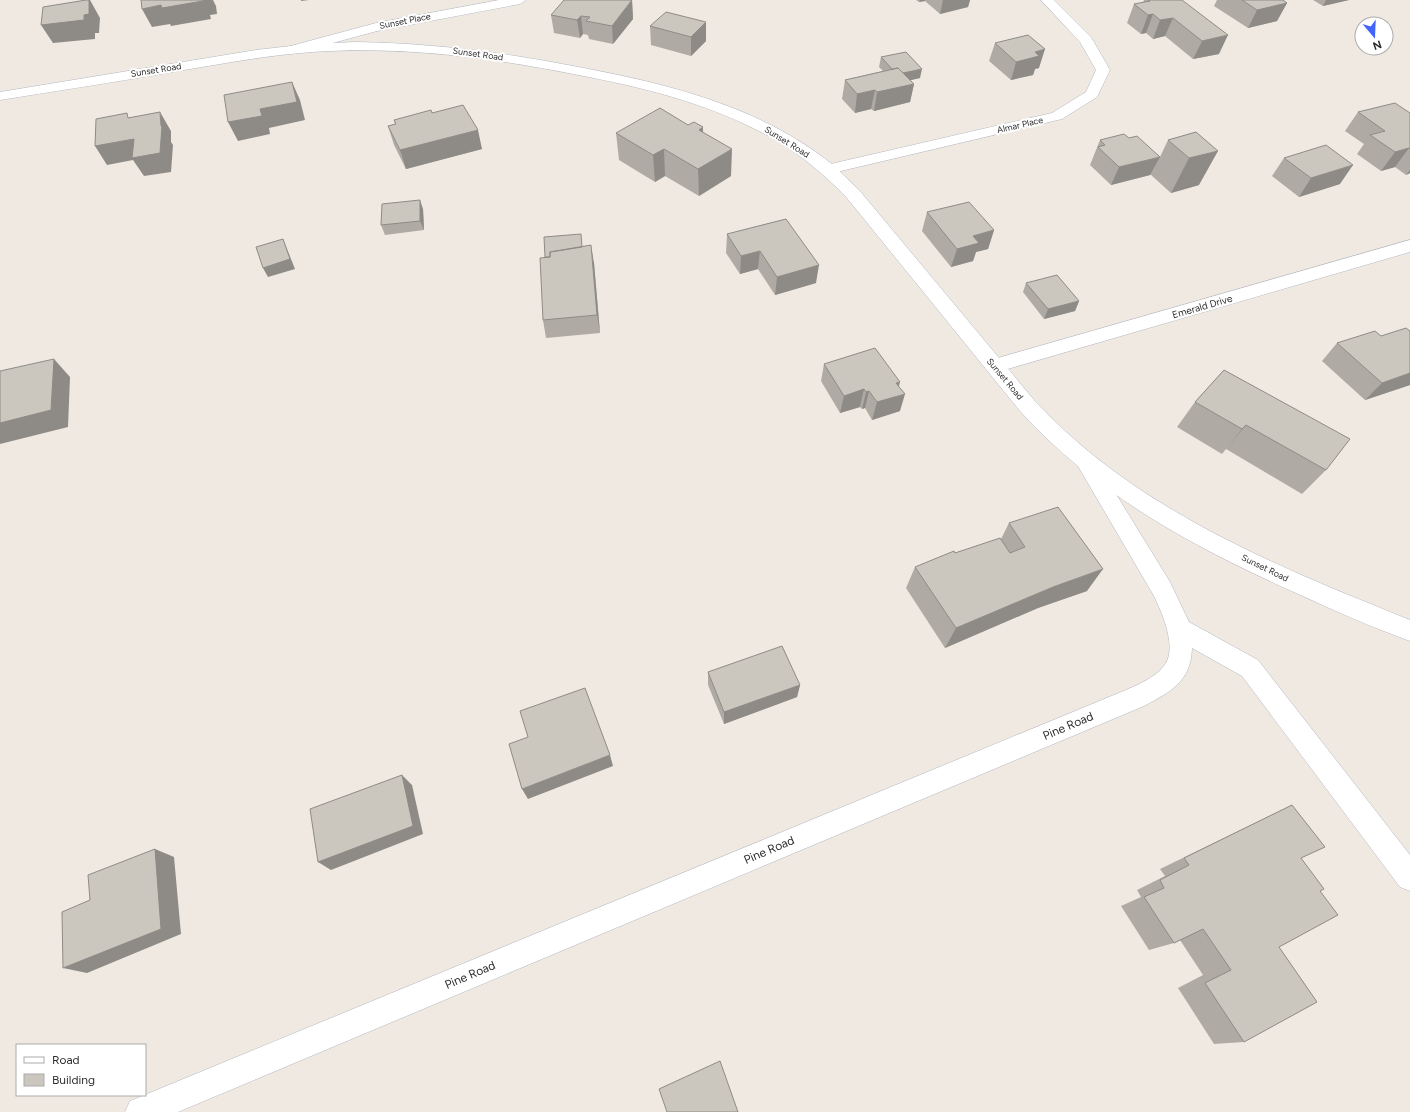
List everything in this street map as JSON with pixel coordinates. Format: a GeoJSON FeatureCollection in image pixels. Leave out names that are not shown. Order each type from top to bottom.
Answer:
{"type":"FeatureCollection","features":[{"type":"Feature","properties":{"kind":"street","name":"Sunset Place"},"geometry":{"type":"LineString","coordinates":[[292,50],[376,27],[520,0]]}},
{"type":"Feature","properties":{"kind":"street","name":"Almar Place"},"geometry":{"type":"LineString","coordinates":[[828,169],[1057,116],[1092,94],[1104,70],[1086,40],[1054,2]]}},
{"type":"Feature","properties":{"kind":"street","name":"Sunset Road"},"geometry":{"type":"LineString","coordinates":[[0,96],[292,50],[361,46],[438,49],[484,54],[544,64],[655,86],[702,100],[763,126],[828,169],[852,194],[994,366],[1053,432],[1085,461],[1125,490],[1166,516],[1216,543],[1303,586],[1410,631]]}},
{"type":"Feature","properties":{"kind":"street","name":"Emerald Drive"},"geometry":{"type":"LineString","coordinates":[[994,366],[1410,246]]}},
{"type":"Feature","properties":{"kind":"street","name":"Pine Road"},"geometry":{"type":"LineString","coordinates":[[141,1112],[1135,698],[1158,686],[1174,673],[1180,655],[1180,635],[1174,613],[1162,589],[1085,461]]}},
{"type":"Feature","properties":{"kind":"street"},"geometry":{"type":"LineString","coordinates":[[1179,629],[1250,668],[1410,877]]}},
{"type":"Feature","properties":{"kind":"building"},"geometry":{"type":"Polygon","coordinates":[[[89,0],[89,14],[84,15],[84,20],[41,25],[43,7],[89,0]]]}},
{"type":"Feature","properties":{"kind":"building"},"geometry":{"type":"Polygon","coordinates":[[[141,0],[203,1],[162,8],[161,5],[142,9],[141,0]]]}},
{"type":"Feature","properties":{"kind":"building"},"geometry":{"type":"Polygon","coordinates":[[[564,0],[632,0],[612,26],[586,21],[590,17],[581,16],[577,20],[551,15],[564,0]]]}},
{"type":"Feature","properties":{"kind":"building"},"geometry":{"type":"Polygon","coordinates":[[[1148,0],[1182,0],[1228,35],[1202,41],[1173,18],[1160,20],[1153,14],[1148,15],[1134,4],[1150,1],[1148,0]]]}},
{"type":"Feature","properties":{"kind":"building"},"geometry":{"type":"Polygon","coordinates":[[[1242,0],[1283,0],[1287,3],[1257,10],[1242,0]]]}},
{"type":"Feature","properties":{"kind":"building"},"geometry":{"type":"Polygon","coordinates":[[[666,12],[706,22],[691,37],[650,26],[666,12]]]}},
{"type":"Feature","properties":{"kind":"building"},"geometry":{"type":"Polygon","coordinates":[[[1028,35],[1045,49],[1035,52],[1039,56],[1016,62],[995,43],[1028,35]]]}},
{"type":"Feature","properties":{"kind":"building"},"geometry":{"type":"Polygon","coordinates":[[[906,52],[922,69],[903,73],[898,68],[892,69],[881,57],[906,52]]]}},
{"type":"Feature","properties":{"kind":"building"},"geometry":{"type":"Polygon","coordinates":[[[898,68],[914,84],[877,92],[875,90],[857,94],[845,80],[898,68]]]}},
{"type":"Feature","properties":{"kind":"building"},"geometry":{"type":"Polygon","coordinates":[[[292,82],[297,102],[260,109],[262,116],[228,122],[224,95],[292,82]]]}},
{"type":"Feature","properties":{"kind":"building"},"geometry":{"type":"Polygon","coordinates":[[[1395,103],[1410,113],[1410,149],[1395,152],[1370,135],[1385,131],[1358,112],[1395,103]]]}},
{"type":"Feature","properties":{"kind":"building"},"geometry":{"type":"Polygon","coordinates":[[[463,105],[478,130],[400,150],[388,126],[396,124],[394,120],[431,110],[432,113],[463,105]]]}},
{"type":"Feature","properties":{"kind":"building"},"geometry":{"type":"Polygon","coordinates":[[[660,108],[688,125],[694,122],[703,127],[699,130],[732,149],[698,169],[664,149],[653,155],[616,133],[660,108]]]}},
{"type":"Feature","properties":{"kind":"building"},"geometry":{"type":"Polygon","coordinates":[[[160,112],[162,126],[160,153],[132,158],[134,139],[95,146],[96,119],[127,113],[128,118],[160,112]]]}},
{"type":"Feature","properties":{"kind":"building"},"geometry":{"type":"Polygon","coordinates":[[[1196,132],[1218,151],[1189,158],[1168,140],[1196,132]]]}},
{"type":"Feature","properties":{"kind":"building"},"geometry":{"type":"Polygon","coordinates":[[[1124,134],[1129,138],[1137,136],[1160,157],[1119,167],[1098,147],[1105,145],[1100,140],[1124,134]]]}},
{"type":"Feature","properties":{"kind":"building"},"geometry":{"type":"Polygon","coordinates":[[[1326,145],[1353,165],[1311,178],[1284,158],[1326,145]]]}},
{"type":"Feature","properties":{"kind":"building"},"geometry":{"type":"Polygon","coordinates":[[[420,200],[420,221],[381,225],[382,204],[420,200]]]}},
{"type":"Feature","properties":{"kind":"building"},"geometry":{"type":"Polygon","coordinates":[[[969,202],[994,230],[973,236],[979,243],[957,249],[927,212],[969,202]]]}},
{"type":"Feature","properties":{"kind":"building"},"geometry":{"type":"Polygon","coordinates":[[[786,219],[819,265],[777,277],[760,251],[741,256],[727,234],[786,219]]]}},
{"type":"Feature","properties":{"kind":"building"},"geometry":{"type":"Polygon","coordinates":[[[581,234],[582,247],[550,252],[550,257],[545,257],[544,237],[581,234]]]}},
{"type":"Feature","properties":{"kind":"building"},"geometry":{"type":"Polygon","coordinates":[[[283,239],[290,259],[263,268],[256,247],[283,239]]]}},
{"type":"Feature","properties":{"kind":"building"},"geometry":{"type":"Polygon","coordinates":[[[591,245],[597,315],[543,320],[540,258],[550,257],[550,252],[591,245]]]}},
{"type":"Feature","properties":{"kind":"building"},"geometry":{"type":"Polygon","coordinates":[[[1057,275],[1079,301],[1048,309],[1026,283],[1057,275]]]}},
{"type":"Feature","properties":{"kind":"building"},"geometry":{"type":"Polygon","coordinates":[[[1406,328],[1410,331],[1410,373],[1382,383],[1337,343],[1375,331],[1381,336],[1406,328]]]}},
{"type":"Feature","properties":{"kind":"building"},"geometry":{"type":"Polygon","coordinates":[[[875,348],[900,382],[896,383],[905,394],[877,402],[869,391],[866,392],[864,389],[844,396],[824,364],[875,348]]]}},
{"type":"Feature","properties":{"kind":"building"},"geometry":{"type":"Polygon","coordinates":[[[54,359],[51,410],[0,423],[0,371],[54,359]]]}},
{"type":"Feature","properties":{"kind":"building"},"geometry":{"type":"Polygon","coordinates":[[[1224,370],[1350,439],[1326,470],[1246,425],[1242,429],[1195,402],[1224,370]]]}},
{"type":"Feature","properties":{"kind":"building"},"geometry":{"type":"Polygon","coordinates":[[[1058,507],[1103,569],[1053,587],[956,628],[915,567],[954,551],[955,553],[1000,538],[1010,553],[1025,547],[1009,523],[1058,507]]]}},
{"type":"Feature","properties":{"kind":"building"},"geometry":{"type":"Polygon","coordinates":[[[782,646],[800,685],[724,712],[708,672],[782,646]]]}},
{"type":"Feature","properties":{"kind":"building"},"geometry":{"type":"Polygon","coordinates":[[[585,688],[610,755],[522,789],[509,744],[528,737],[520,711],[585,688]]]}},
{"type":"Feature","properties":{"kind":"building"},"geometry":{"type":"Polygon","coordinates":[[[402,775],[413,826],[318,862],[310,809],[402,775]]]}},
{"type":"Feature","properties":{"kind":"building"},"geometry":{"type":"Polygon","coordinates":[[[1292,805],[1325,847],[1301,858],[1324,889],[1320,891],[1338,915],[1279,947],[1317,1002],[1244,1042],[1205,983],[1231,970],[1203,929],[1174,943],[1144,897],[1164,888],[1160,880],[1189,865],[1184,858],[1292,805]]]}},
{"type":"Feature","properties":{"kind":"building"},"geometry":{"type":"Polygon","coordinates":[[[155,849],[161,929],[63,968],[62,912],[90,900],[88,875],[155,849]]]}},
{"type":"Feature","properties":{"kind":"building"},"geometry":{"type":"Polygon","coordinates":[[[720,1061],[738,1112],[667,1112],[659,1089],[720,1061]]]}}]}
